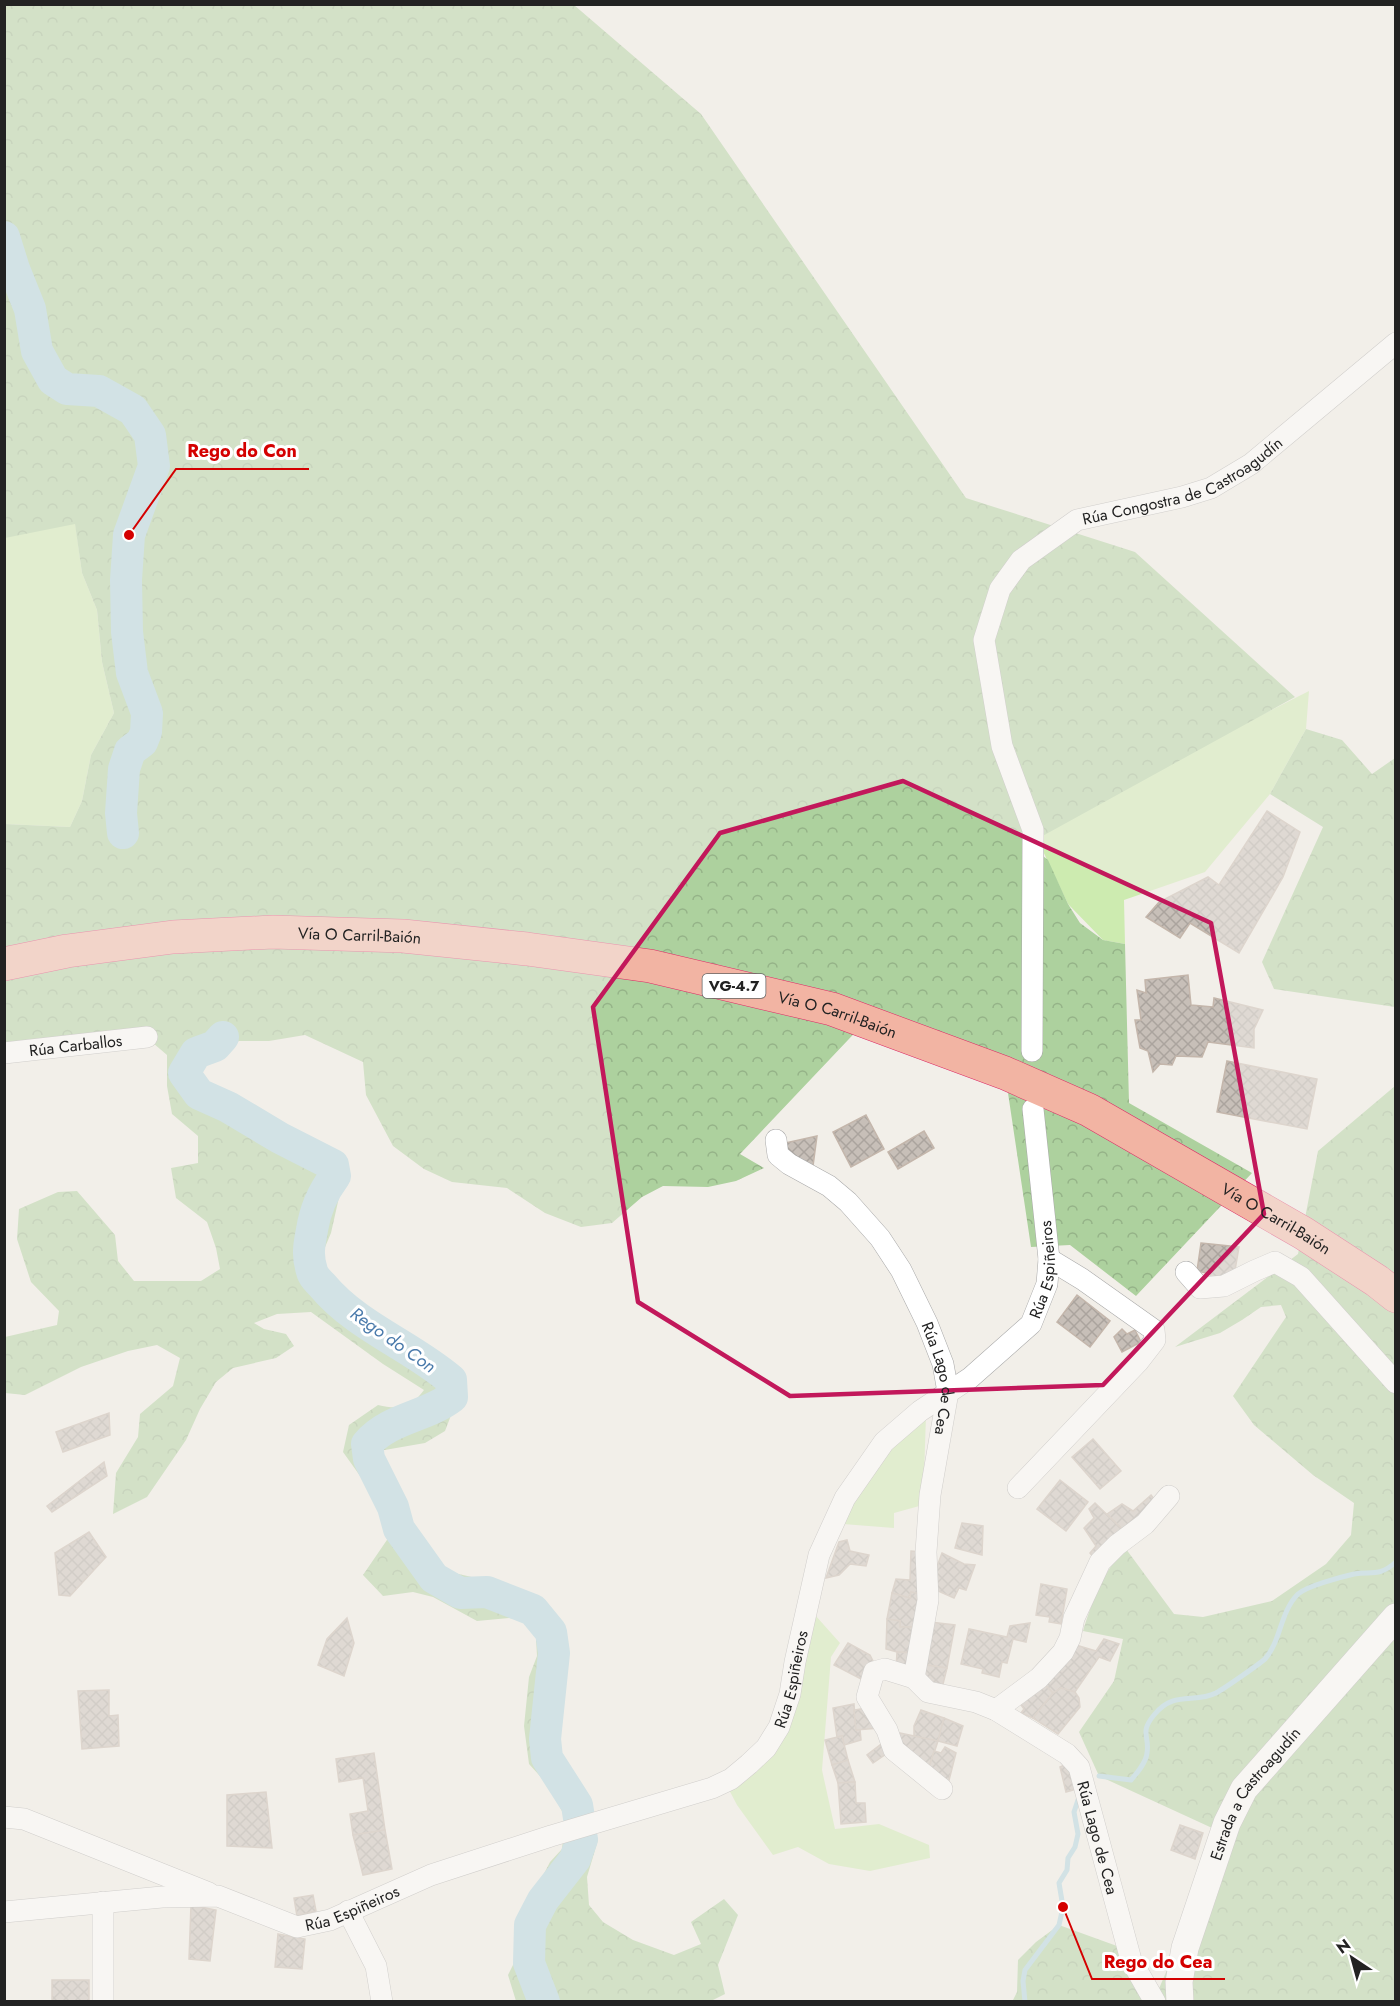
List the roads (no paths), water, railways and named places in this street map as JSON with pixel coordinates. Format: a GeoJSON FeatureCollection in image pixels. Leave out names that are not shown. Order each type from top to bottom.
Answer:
{"type":"FeatureCollection","features":[{"type":"Feature","properties":{"kind":"highway","name":"Vía O Carril-Baión"},"geometry":{"type":"LineString","coordinates":[[4,964],[67,951],[173,937],[273,932],[403,936],[527,949],[650,966],[832,1009],[1005,1073],[1089,1110],[1303,1233],[1377,1281],[1395,1296]]}},
{"type":"Feature","properties":{"kind":"street","name":"Rúa Congostra de Castroagudín"},"geometry":{"type":"LineString","coordinates":[[1032,1051],[1033,830],[1002,746],[984,640],[1000,589],[1021,560],[1077,520],[1211,488],[1251,464],[1395,343]]}},
{"type":"Feature","properties":{"kind":"street","name":"Rúa Carballos"},"geometry":{"type":"LineString","coordinates":[[4,1053],[147,1037]]}},
{"type":"Feature","properties":{"kind":"street","name":"Rúa Espiñeiros"},"geometry":{"type":"LineString","coordinates":[[4,1817],[24,1819],[297,1928],[330,1920],[431,1875],[712,1788],[732,1779],[766,1748],[779,1727],[790,1694],[819,1555],[845,1498],[885,1442],[920,1411],[969,1378],[1031,1324],[1047,1284],[1049,1259],[1033,1109]]}},
{"type":"Feature","properties":{"kind":"street","name":"Rúa Lago de Cea"},"geometry":{"type":"LineString","coordinates":[[776,1140],[778,1155],[829,1186],[848,1202],[880,1238],[901,1270],[927,1323],[943,1364],[948,1392],[930,1495],[926,1552],[928,1600],[914,1678]]}},
{"type":"Feature","properties":{"kind":"street"},"geometry":{"type":"LineString","coordinates":[[1018,1488],[1138,1362],[1155,1340],[1154,1330],[1082,1279],[1049,1259]]}},
{"type":"Feature","properties":{"kind":"street"},"geometry":{"type":"LineString","coordinates":[[1186,1272],[1200,1288],[1224,1286],[1275,1262],[1301,1276],[1395,1383]]}},
{"type":"Feature","properties":{"kind":"street"},"geometry":{"type":"LineString","coordinates":[[996,1710],[1039,1678],[1063,1652],[1070,1638],[1074,1618],[1100,1562],[1117,1545],[1145,1524],[1169,1496]]}},
{"type":"Feature","properties":{"kind":"street","name":"Estrada a Castroagudín"},"geometry":{"type":"LineString","coordinates":[[1180,2001],[1179,1982],[1185,1948],[1227,1823],[1244,1789],[1395,1617]]}},
{"type":"Feature","properties":{"kind":"street","name":"Rúa Lago de Cea"},"geometry":{"type":"LineString","coordinates":[[942,1789],[894,1750],[886,1730],[867,1697],[874,1672],[885,1669],[914,1678],[928,1692],[976,1702],[996,1710],[1067,1754],[1079,1767],[1131,1960],[1155,2001]]}},
{"type":"Feature","properties":{"kind":"street","name":"Rúa Espiñeiros"},"geometry":{"type":"LineString","coordinates":[[4,1912],[162,1897],[218,1896]]}},
{"type":"Feature","properties":{"kind":"street"},"geometry":{"type":"LineString","coordinates":[[103,1902],[103,2001]]}},
{"type":"Feature","properties":{"kind":"street"},"geometry":{"type":"LineString","coordinates":[[348,1911],[376,1966],[382,2001]]}},
{"type":"Feature","properties":{"kind":"waterway","name":"Rego do Con"},"geometry":{"type":"LineString","coordinates":[[4,237],[30,309],[37,351],[53,380],[67,389],[99,391],[133,410],[150,435],[154,466],[129,535],[126,580],[127,632],[132,673],[147,713],[146,732],[142,742],[130,751],[124,769],[121,813],[123,833]]}},
{"type":"Feature","properties":{"kind":"waterway","name":"Rego do Con"},"geometry":{"type":"LineString","coordinates":[[223,1037],[215,1046],[196,1053],[184,1073],[199,1094],[228,1107],[280,1138],[333,1165],[335,1176],[317,1208],[310,1241],[309,1260],[315,1277],[351,1313],[451,1380],[452,1397],[376,1435],[367,1444],[369,1459],[393,1507],[399,1529],[434,1578],[460,1593],[487,1592],[533,1610],[551,1632],[554,1653],[545,1739],[547,1758],[577,1805],[579,1818]]}},
{"type":"Feature","properties":{"kind":"waterway"},"geometry":{"type":"LineString","coordinates":[[1099,1776],[1131,1780],[1141,1768],[1146,1757],[1147,1726],[1162,1707],[1177,1700],[1200,1698],[1216,1693],[1265,1659],[1274,1644],[1292,1601],[1302,1591],[1341,1577],[1380,1572],[1396,1562]]}},
{"type":"Feature","properties":{"kind":"waterway"},"geometry":{"type":"LineString","coordinates":[[1025,2002],[1023,1981],[1025,1970],[1059,1925],[1063,1907],[1059,1883],[1067,1870],[1068,1858],[1075,1847],[1078,1834],[1074,1812],[1079,1797]]}},
{"type":"Feature","properties":{"kind":"waterway","name":"Rego do Con"},"geometry":{"type":"LineString","coordinates":[[544,2002],[529,1963],[530,1925],[543,1900],[575,1859],[582,1839]]}},
{"type":"Feature","properties":{"kind":"place","name":"Rego do Con"},"geometry":{"type":"Point","coordinates":[129,535]}},
{"type":"Feature","properties":{"kind":"place","name":"Rego do Cea"},"geometry":{"type":"Point","coordinates":[1063,1907]}}]}
